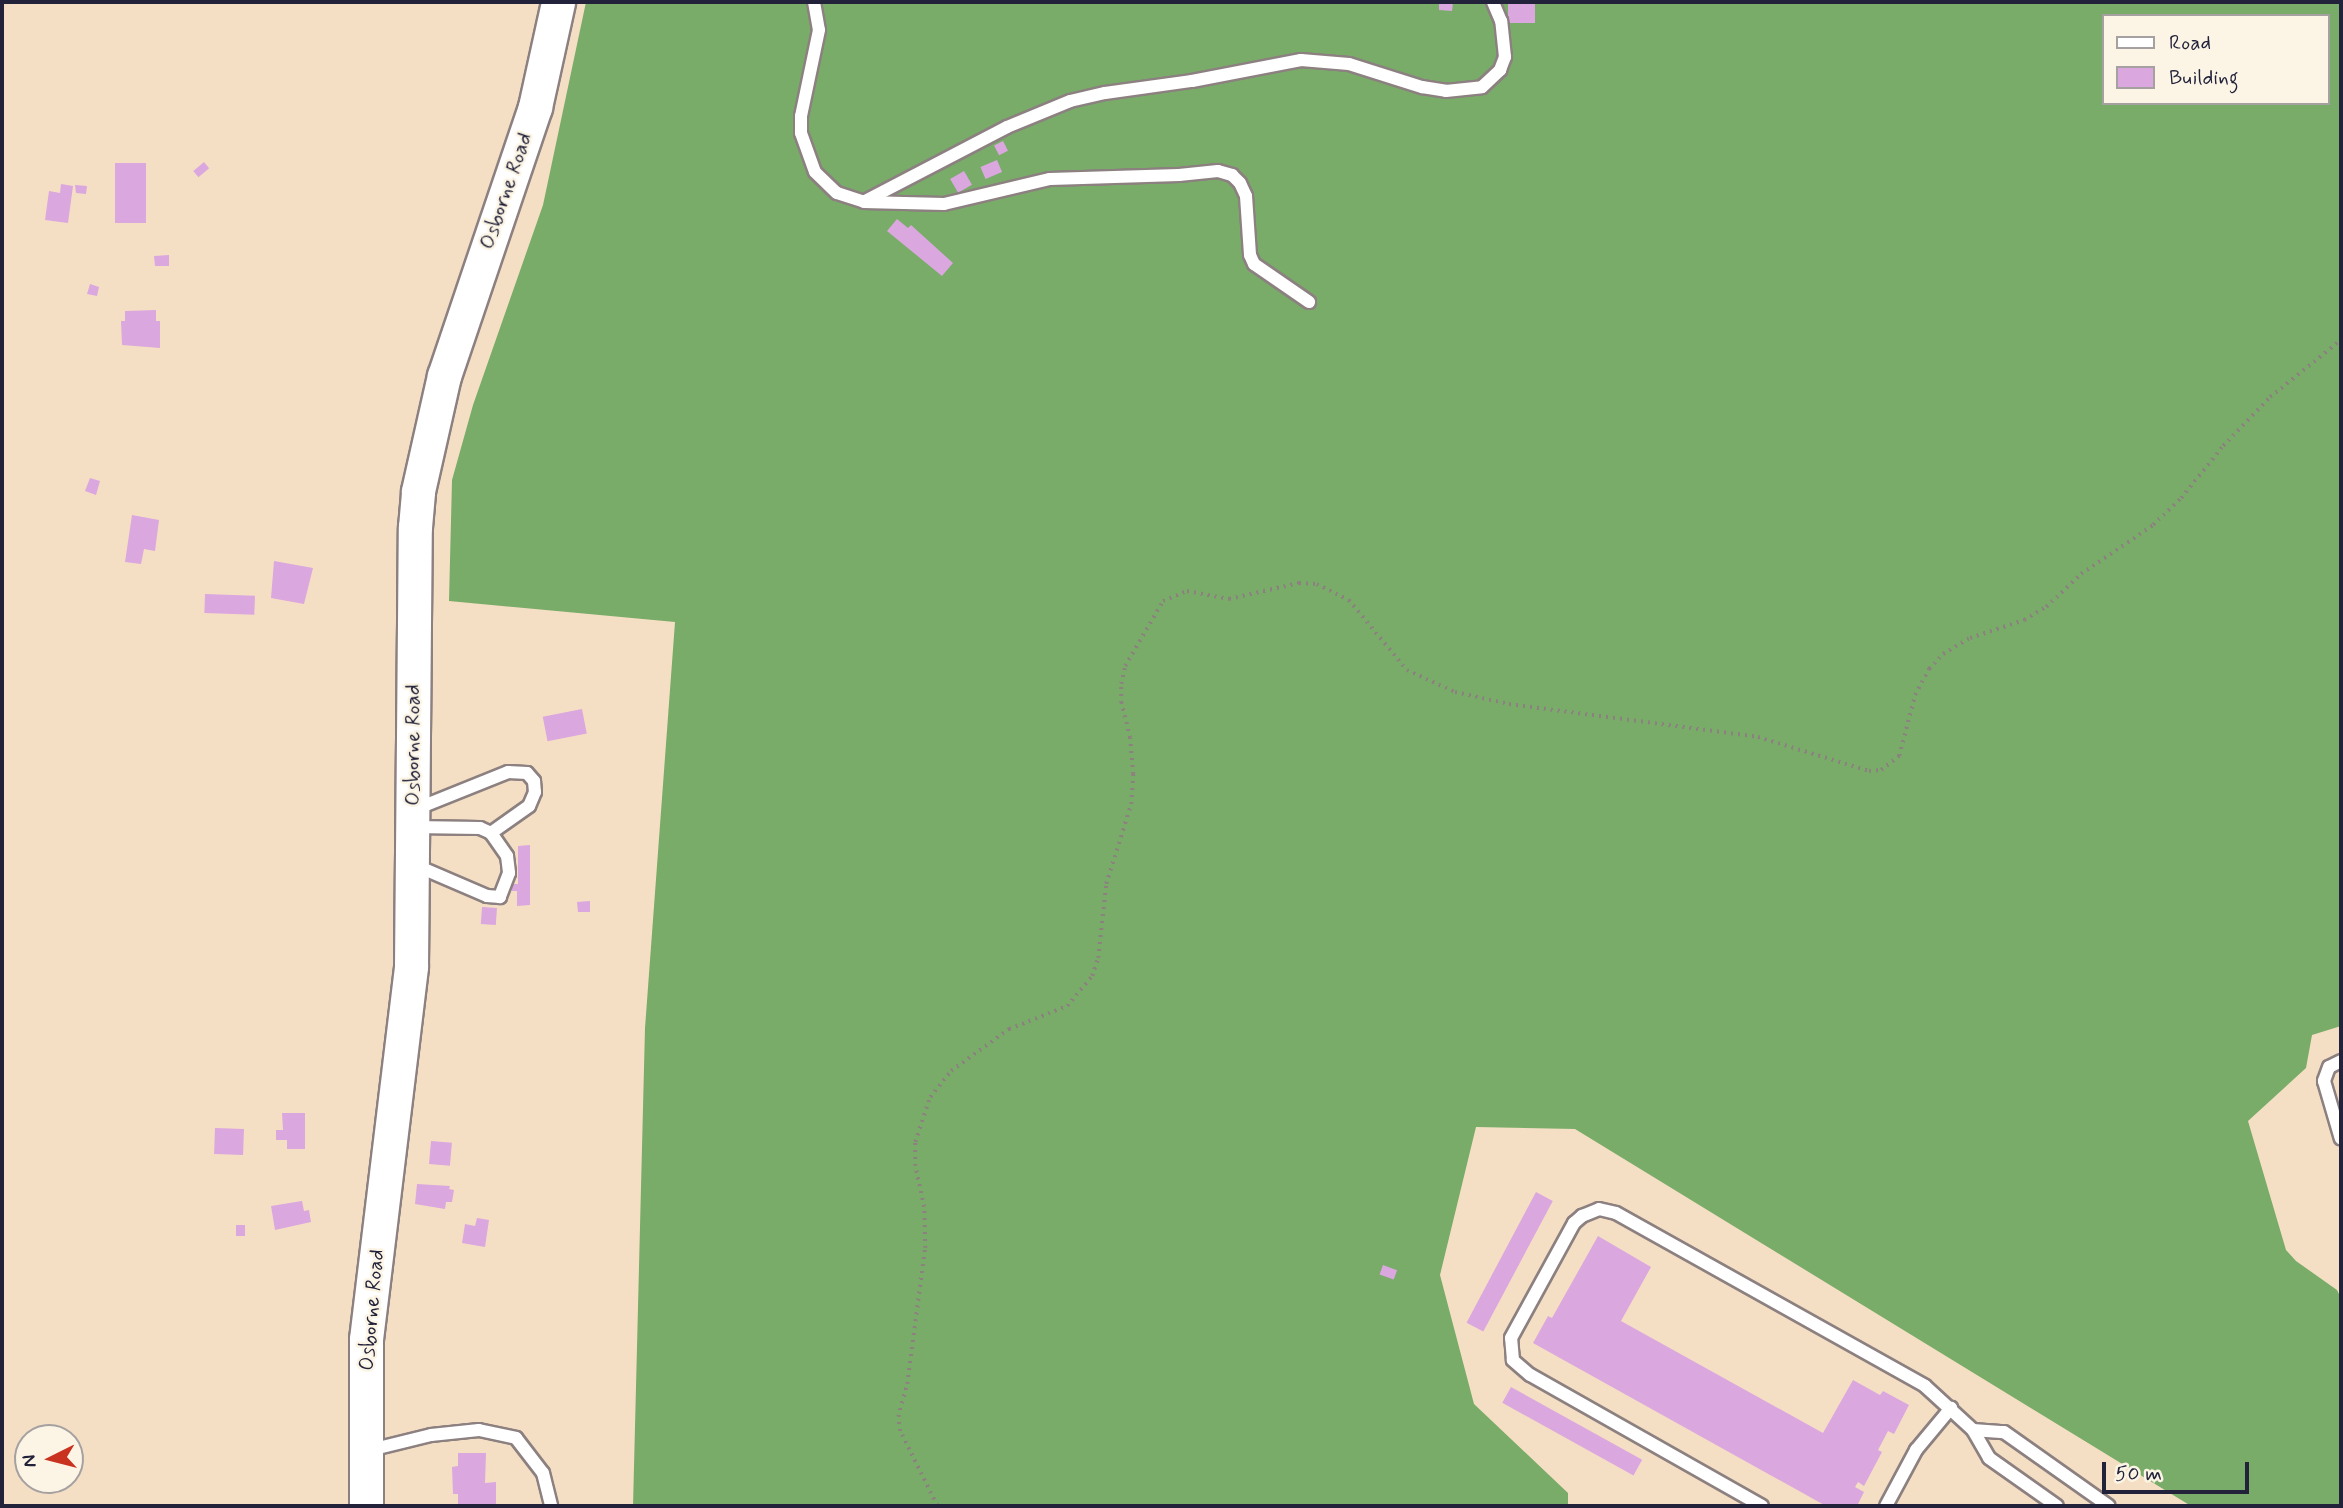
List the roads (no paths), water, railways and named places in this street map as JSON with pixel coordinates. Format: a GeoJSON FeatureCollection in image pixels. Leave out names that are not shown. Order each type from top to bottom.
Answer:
{"type":"FeatureCollection","features":[{"type":"Feature","properties":{"kind":"street","name":"Osborne Road"},"geometry":{"type":"LineString","coordinates":[[366,1506],[366,1339],[411,966],[415,527],[418,491],[444,376],[535,107],[558,2]]}},
{"type":"Feature","properties":{"kind":"lane"},"geometry":{"type":"LineString","coordinates":[[814,2],[819,30],[801,116],[806,153],[826,186],[844,197],[864,202],[944,204],[1050,179],[1179,175],[1218,171],[1232,175],[1240,183],[1246,196],[1250,255],[1254,264],[1309,302]]}},
{"type":"Feature","properties":{"kind":"lane"},"geometry":{"type":"LineString","coordinates":[[864,202],[1007,127],[1070,101],[1105,93],[1192,81],[1301,60],[1349,64],[1422,87],[1472,90],[1492,81],[1505,57],[1501,21],[1493,2]]}},
{"type":"Feature","properties":{"kind":"lane"},"geometry":{"type":"LineString","coordinates":[[412,818],[508,772],[527,773],[534,781],[535,792],[529,806],[491,833]]}},
{"type":"Feature","properties":{"kind":"lane"},"geometry":{"type":"LineString","coordinates":[[412,818],[480,828],[491,833],[507,856],[509,873],[500,897],[487,896],[412,864]]}},
{"type":"Feature","properties":{"kind":"lane"},"geometry":{"type":"LineString","coordinates":[[2341,1061],[2329,1067],[2324,1082],[2341,1139]]}},
{"type":"Feature","properties":{"kind":"lane"},"geometry":{"type":"LineString","coordinates":[[1762,1506],[1530,1375],[1513,1360],[1511,1338],[1574,1223],[1582,1216],[1599,1209],[1616,1213],[1925,1386],[1973,1430],[1989,1458],[2057,1506]]}},
{"type":"Feature","properties":{"kind":"lane"},"geometry":{"type":"LineString","coordinates":[[1886,1506],[1911,1458],[1951,1408]]}},
{"type":"Feature","properties":{"kind":"lane"},"geometry":{"type":"LineString","coordinates":[[366,1451],[431,1435],[479,1430],[516,1438],[543,1474],[551,1506]]}},
{"type":"Feature","properties":{"kind":"lane"},"geometry":{"type":"LineString","coordinates":[[1973,1430],[2004,1432],[2109,1506]]}}]}
